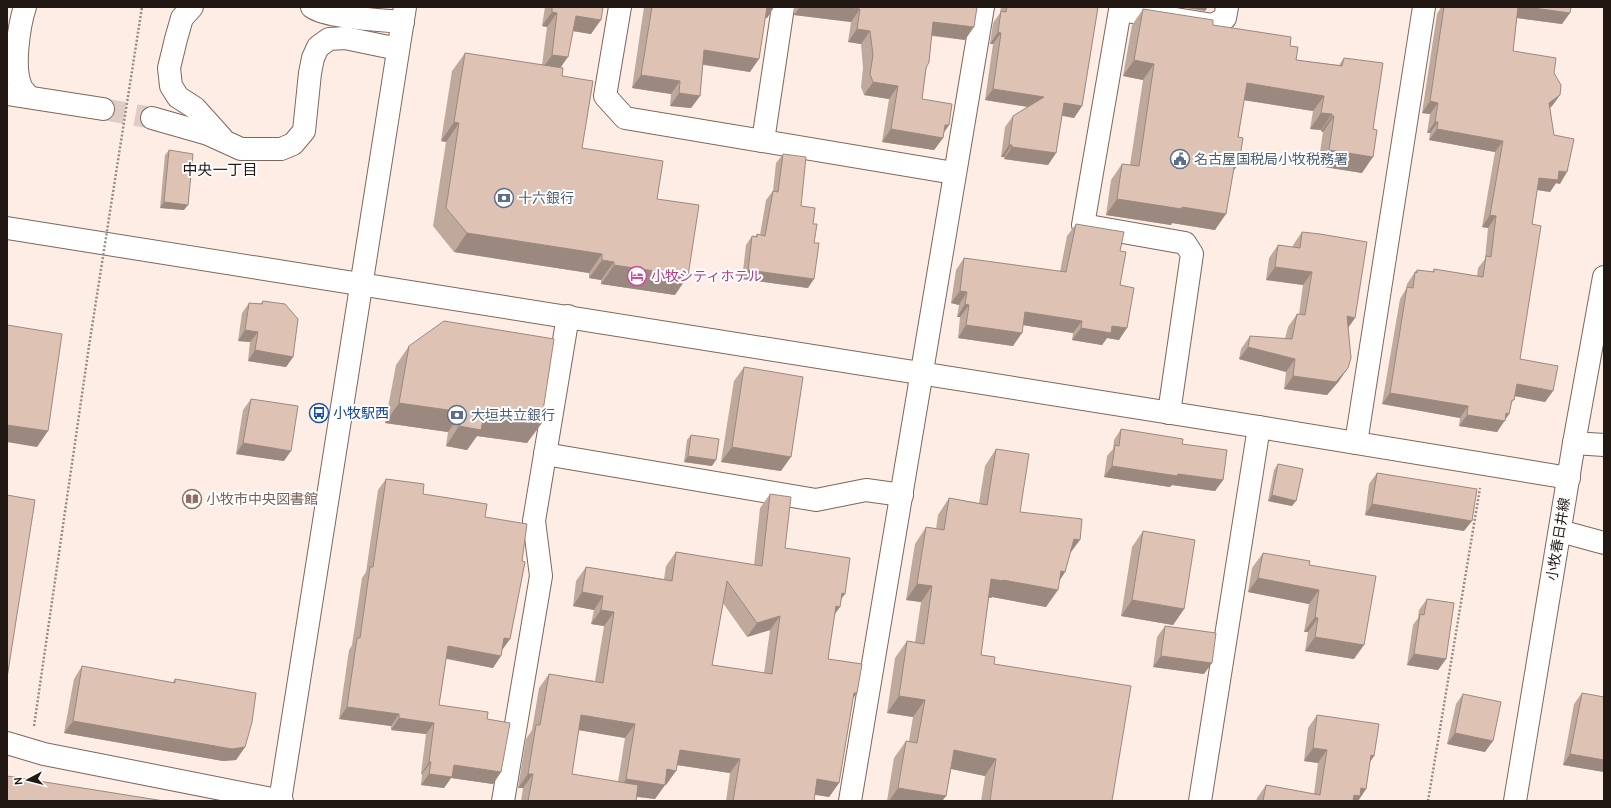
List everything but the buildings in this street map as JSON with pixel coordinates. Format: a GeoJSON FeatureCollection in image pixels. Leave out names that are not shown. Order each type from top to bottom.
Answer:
{"type":"FeatureCollection","features":[{"type":"Feature","properties":{"kind":"street"},"geometry":{"type":"LineString","coordinates":[[25,7],[13,49],[20,85],[29,97]]}},
{"type":"Feature","properties":{"kind":"street"},"geometry":{"type":"LineString","coordinates":[[192,7],[182,18],[176,40],[169,68],[171,86],[178,97],[195,108],[227,143]]}},
{"type":"Feature","properties":{"kind":"street"},"geometry":{"type":"LineString","coordinates":[[7,743],[44,754],[281,801],[404,14],[334,14],[317,11],[312,7]]}},
{"type":"Feature","properties":{"kind":"street"},"geometry":{"type":"LineString","coordinates":[[620,7],[605,96],[625,118],[954,173]]}},
{"type":"Feature","properties":{"kind":"street"},"geometry":{"type":"LineString","coordinates":[[763,141],[783,7]]}},
{"type":"Feature","properties":{"kind":"street"},"geometry":{"type":"LineString","coordinates":[[850,801],[983,7]]}},
{"type":"Feature","properties":{"kind":"street"},"geometry":{"type":"LineString","coordinates":[[1169,413],[1192,254],[1185,243],[1083,225],[1120,10],[1213,25],[1225,18],[1227,7]]}},
{"type":"Feature","properties":{"kind":"street"},"geometry":{"type":"LineString","coordinates":[[1356,443],[1424,7]]}},
{"type":"Feature","properties":{"kind":"street"},"geometry":{"type":"LineString","coordinates":[[152,118],[208,134],[241,149],[281,149],[293,144],[304,131],[310,73],[313,58],[318,46],[329,39],[345,38],[398,49]]}},
{"type":"Feature","properties":{"kind":"street"},"geometry":{"type":"LineString","coordinates":[[7,94],[103,109]]}},
{"type":"Feature","properties":{"kind":"street"},"geometry":{"type":"LineString","coordinates":[[7,228],[362,283],[1569,478]]}},
{"type":"Feature","properties":{"kind":"street","name":"小牧春日井線"},"geometry":{"type":"LineString","coordinates":[[1515,801],[1574,443],[1604,277]]}},
{"type":"Feature","properties":{"kind":"street"},"geometry":{"type":"LineString","coordinates":[[503,801],[541,576],[534,521],[568,316]]}},
{"type":"Feature","properties":{"kind":"street"},"geometry":{"type":"LineString","coordinates":[[1200,801],[1259,427]]}},
{"type":"Feature","properties":{"kind":"street"},"geometry":{"type":"LineString","coordinates":[[1574,443],[1604,445]]}},
{"type":"Feature","properties":{"kind":"street"},"geometry":{"type":"LineString","coordinates":[[546,454],[816,500],[866,490],[902,495]]}},
{"type":"Feature","properties":{"kind":"street"},"geometry":{"type":"LineString","coordinates":[[1560,531],[1604,543]]}},
{"type":"Feature","properties":{"kind":"path"},"geometry":{"type":"LineString","coordinates":[[33,733],[89,346],[142,7]]}},
{"type":"Feature","properties":{"kind":"path"},"geometry":{"type":"LineString","coordinates":[[1428,801],[1484,464]]}},
{"type":"Feature","properties":{"kind":"tunnel"},"geometry":{"type":"LineString","coordinates":[[103,109],[152,118]]}},
{"type":"Feature","properties":{"kind":"place","name":"名古屋国税局小牧税務署"},"geometry":{"type":"Point","coordinates":[1180,159]}},
{"type":"Feature","properties":{"kind":"place","name":"十六銀行"},"geometry":{"type":"Point","coordinates":[504,198]}},
{"type":"Feature","properties":{"kind":"place","name":"小牧シティホテル"},"geometry":{"type":"Point","coordinates":[637,276]}},
{"type":"Feature","properties":{"kind":"place","name":"小牧駅西"},"geometry":{"type":"Point","coordinates":[319,413]}},
{"type":"Feature","properties":{"kind":"place","name":"大垣共立銀行"},"geometry":{"type":"Point","coordinates":[457,415]}},
{"type":"Feature","properties":{"kind":"place","name":"小牧市中央図書館"},"geometry":{"type":"Point","coordinates":[192,499]}},
{"type":"Feature","properties":{"kind":"district","name":"中央一丁目"},"geometry":{"type":"Point","coordinates":[220,170]}}]}
